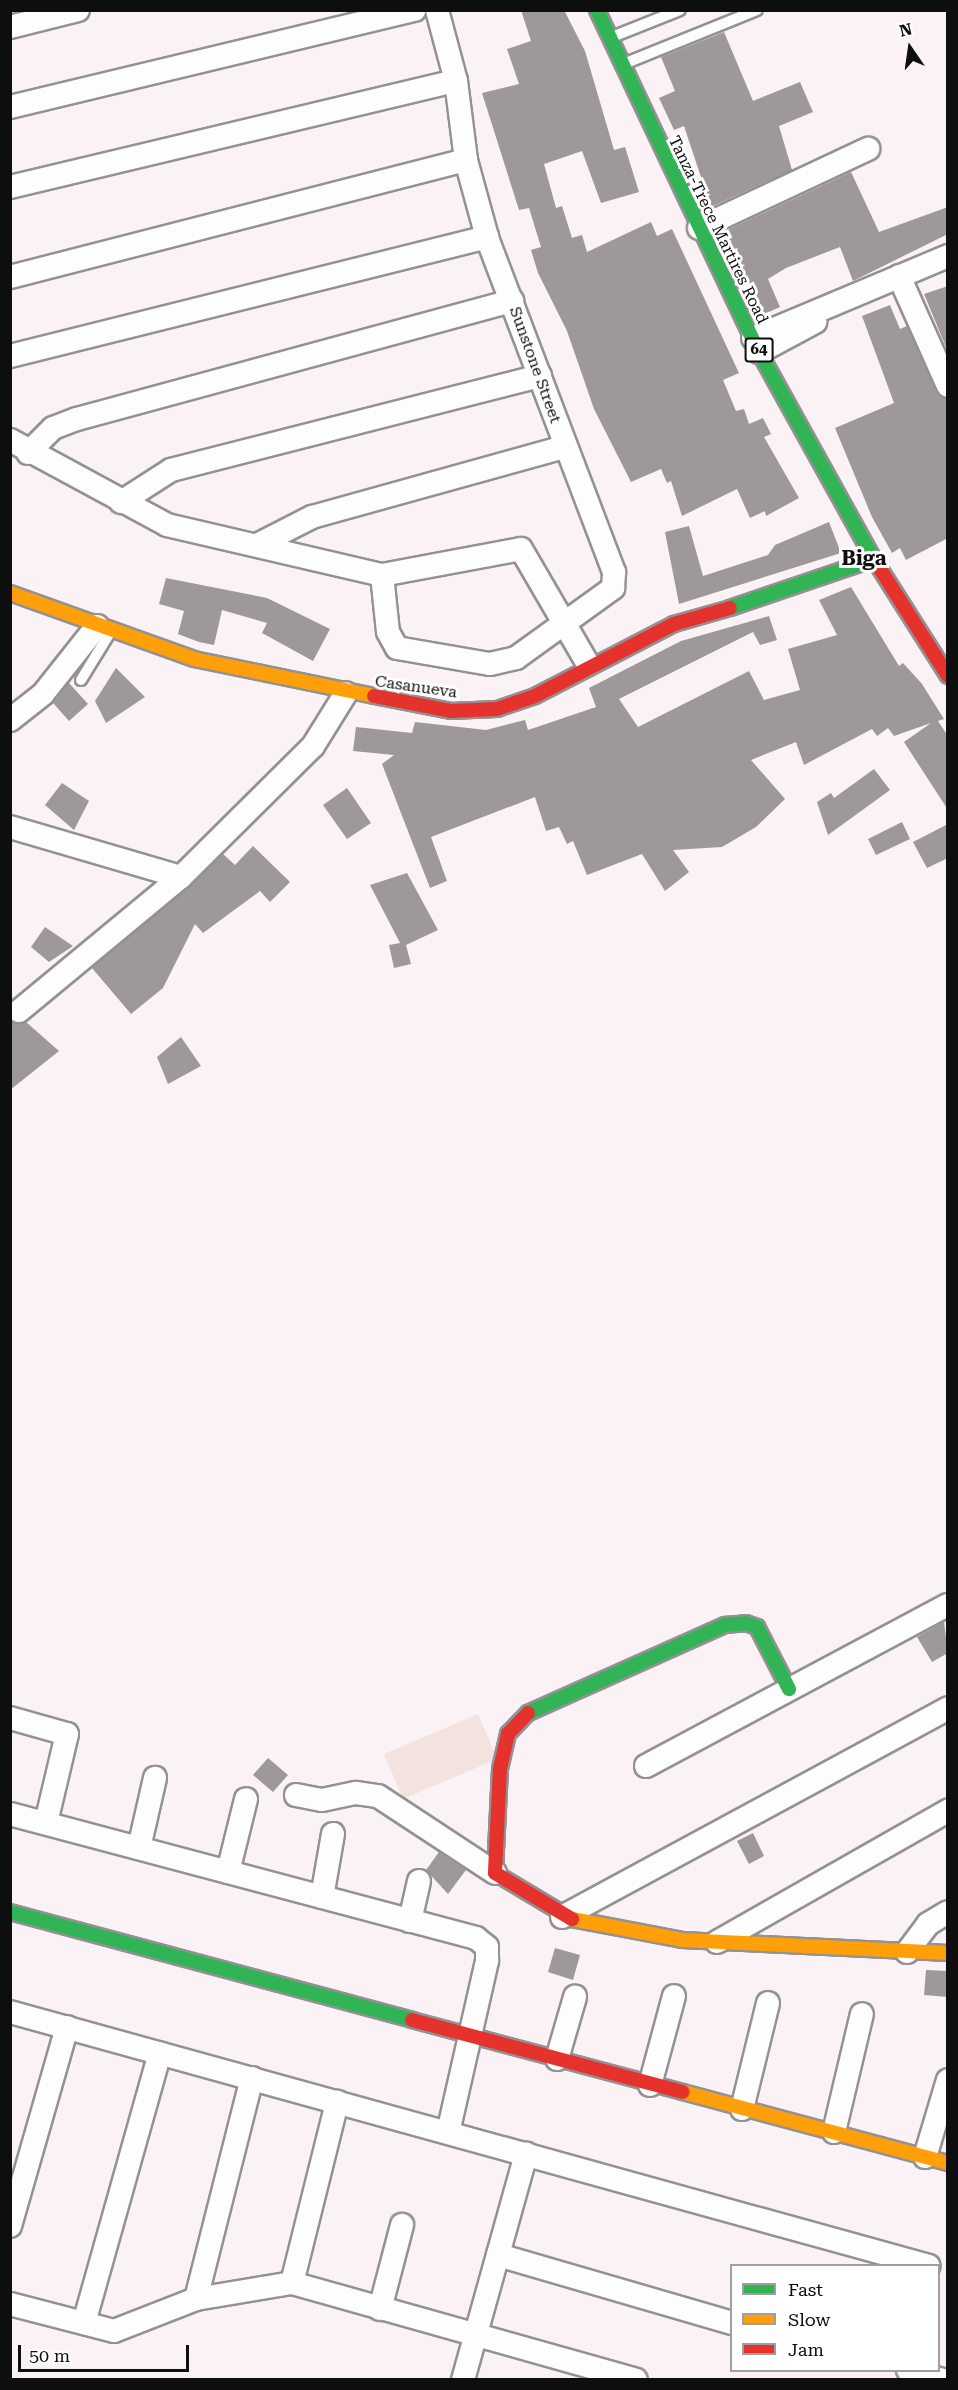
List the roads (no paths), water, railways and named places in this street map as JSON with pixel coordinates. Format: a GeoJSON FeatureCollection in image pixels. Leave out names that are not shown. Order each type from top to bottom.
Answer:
{"type":"FeatureCollection","features":[{"type":"Feature","properties":{"kind":"street"},"geometry":{"type":"LineString","coordinates":[[10,27],[78,10]]}},
{"type":"Feature","properties":{"kind":"street"},"geometry":{"type":"LineString","coordinates":[[10,107],[415,10]]}},
{"type":"Feature","properties":{"kind":"street","name":"Sunstone Street"},"geometry":{"type":"LineString","coordinates":[[382,576],[388,632],[397,648],[490,664],[516,658],[567,624],[613,588],[614,572],[488,237],[466,160],[456,81],[437,10]]}},
{"type":"Feature","properties":{"kind":"street","name":"Tanza-Trece Martires Road"},"geometry":{"type":"LineString","coordinates":[[597,10],[621,65],[756,345],[874,559],[943,660],[948,676]]}},
{"type":"Feature","properties":{"kind":"street"},"geometry":{"type":"LineString","coordinates":[[10,187],[456,81]]}},
{"type":"Feature","properties":{"kind":"street"},"geometry":{"type":"LineString","coordinates":[[699,228],[868,149]]}},
{"type":"Feature","properties":{"kind":"street"},"geometry":{"type":"LineString","coordinates":[[10,277],[466,160]]}},
{"type":"Feature","properties":{"kind":"street"},"geometry":{"type":"LineString","coordinates":[[10,356],[488,237]]}},
{"type":"Feature","properties":{"kind":"street"},"geometry":{"type":"LineString","coordinates":[[756,345],[813,324],[824,308],[948,256]]}},
{"type":"Feature","properties":{"kind":"street"},"geometry":{"type":"LineString","coordinates":[[899,276],[945,373]]}},
{"type":"Feature","properties":{"kind":"street"},"geometry":{"type":"LineString","coordinates":[[19,446],[53,428],[77,419],[512,301]]}},
{"type":"Feature","properties":{"kind":"street"},"geometry":{"type":"LineString","coordinates":[[121,502],[171,470],[540,376]]}},
{"type":"Feature","properties":{"kind":"street"},"geometry":{"type":"LineString","coordinates":[[19,446],[167,525],[382,576],[520,549],[567,624],[588,664]]}},
{"type":"Feature","properties":{"kind":"street"},"geometry":{"type":"LineString","coordinates":[[257,545],[312,517],[566,447]]}},
{"type":"Feature","properties":{"kind":"street","name":"Casanueva"},"geometry":{"type":"LineString","coordinates":[[10,593],[104,629],[194,659],[346,693],[452,711],[497,709],[535,696],[588,664],[674,624],[796,590],[874,559]]}},
{"type":"Feature","properties":{"kind":"street"},"geometry":{"type":"LineString","coordinates":[[10,720],[43,694],[104,629]]}},
{"type":"Feature","properties":{"kind":"street"},"geometry":{"type":"LineString","coordinates":[[19,1011],[181,877],[313,746],[346,693]]}},
{"type":"Feature","properties":{"kind":"street"},"geometry":{"type":"LineString","coordinates":[[10,827],[181,877]]}},
{"type":"Feature","properties":{"kind":"street"},"geometry":{"type":"LineString","coordinates":[[646,1766],[948,1605]]}},
{"type":"Feature","properties":{"kind":"street"},"geometry":{"type":"LineString","coordinates":[[495,1873],[502,1760],[508,1734],[531,1710],[725,1625],[746,1623],[757,1627],[789,1689]]}},
{"type":"Feature","properties":{"kind":"street"},"geometry":{"type":"LineString","coordinates":[[562,1917],[948,1708]]}},
{"type":"Feature","properties":{"kind":"street"},"geometry":{"type":"LineString","coordinates":[[10,1718],[67,1734],[46,1823]]}},
{"type":"Feature","properties":{"kind":"street"},"geometry":{"type":"LineString","coordinates":[[139,1848],[155,1778]]}},
{"type":"Feature","properties":{"kind":"street"},"geometry":{"type":"LineString","coordinates":[[296,1795],[322,1800],[356,1793],[378,1796],[562,1917],[714,1944],[948,1953]]}},
{"type":"Feature","properties":{"kind":"street"},"geometry":{"type":"LineString","coordinates":[[228,1872],[246,1799]]}},
{"type":"Feature","properties":{"kind":"street"},"geometry":{"type":"LineString","coordinates":[[714,1944],[948,1811]]}},
{"type":"Feature","properties":{"kind":"street"},"geometry":{"type":"LineString","coordinates":[[10,1814],[476,1938],[487,1947],[448,2133]]}},
{"type":"Feature","properties":{"kind":"street"},"geometry":{"type":"LineString","coordinates":[[322,1897],[333,1834]]}},
{"type":"Feature","properties":{"kind":"street"},"geometry":{"type":"LineString","coordinates":[[410,1921],[419,1881]]}},
{"type":"Feature","properties":{"kind":"street"},"geometry":{"type":"LineString","coordinates":[[10,1912],[470,2033],[650,2085],[948,2163]]}},
{"type":"Feature","properties":{"kind":"street"},"geometry":{"type":"LineString","coordinates":[[907,1952],[928,1924],[948,1912]]}},
{"type":"Feature","properties":{"kind":"street"},"geometry":{"type":"LineString","coordinates":[[650,2085],[674,1996]]}},
{"type":"Feature","properties":{"kind":"street"},"geometry":{"type":"LineString","coordinates":[[557,2059],[575,1997]]}},
{"type":"Feature","properties":{"kind":"street"},"geometry":{"type":"LineString","coordinates":[[742,2109],[768,2003]]}},
{"type":"Feature","properties":{"kind":"street"},"geometry":{"type":"LineString","coordinates":[[10,2012],[925,2264]]}},
{"type":"Feature","properties":{"kind":"street"},"geometry":{"type":"LineString","coordinates":[[834,2132],[862,2014]]}},
{"type":"Feature","properties":{"kind":"street"},"geometry":{"type":"LineString","coordinates":[[10,2226],[67,2028]]}},
{"type":"Feature","properties":{"kind":"street"},"geometry":{"type":"LineString","coordinates":[[84,2323],[160,2053]]}},
{"type":"Feature","properties":{"kind":"street"},"geometry":{"type":"LineString","coordinates":[[196,2299],[252,2078]]}},
{"type":"Feature","properties":{"kind":"street"},"geometry":{"type":"LineString","coordinates":[[926,2157],[948,2080]]}},
{"type":"Feature","properties":{"kind":"street"},"geometry":{"type":"LineString","coordinates":[[292,2283],[338,2102]]}},
{"type":"Feature","properties":{"kind":"street"},"geometry":{"type":"LineString","coordinates":[[463,2379],[526,2154]]}},
{"type":"Feature","properties":{"kind":"street"},"geometry":{"type":"LineString","coordinates":[[380,2308],[402,2225]]}},
{"type":"Feature","properties":{"kind":"street"},"geometry":{"type":"LineString","coordinates":[[498,2255],[730,2322]]}},
{"type":"Feature","properties":{"kind":"street"},"geometry":{"type":"LineString","coordinates":[[10,2304],[114,2331],[196,2299],[292,2283],[475,2337],[636,2379]]}},
{"type":"Feature","properties":{"kind":"street"},"geometry":{"type":"LineString","coordinates":[[916,2372],[942,2379]]}},
{"type":"Feature","properties":{"kind":"lane"},"geometry":{"type":"LineString","coordinates":[[609,38],[680,10]]}},
{"type":"Feature","properties":{"kind":"lane"},"geometry":{"type":"LineString","coordinates":[[621,65],[757,10]]}},
{"type":"Feature","properties":{"kind":"lane"},"geometry":{"type":"LineString","coordinates":[[81,680],[104,629]]}},
{"type":"Feature","properties":{"kind":"district","name":"Biga"},"geometry":{"type":"Point","coordinates":[864,558]}}]}
